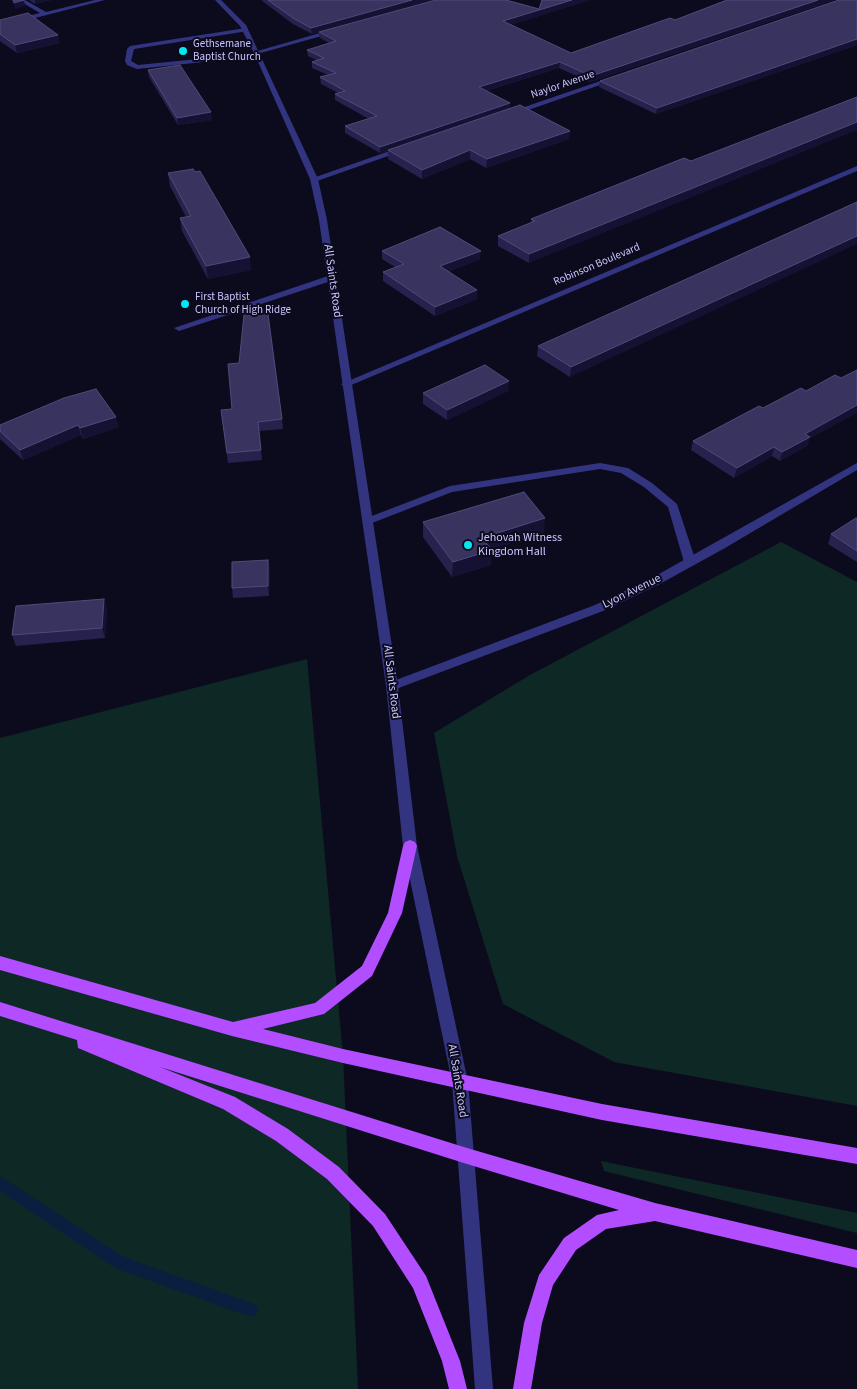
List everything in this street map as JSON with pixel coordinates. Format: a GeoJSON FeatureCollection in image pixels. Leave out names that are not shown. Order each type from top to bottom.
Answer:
{"type":"FeatureCollection","features":[{"type":"Feature","properties":{"kind":"main road"},"geometry":{"type":"LineString","coordinates":[[232,1029],[319,1009],[367,970],[395,912],[410,846]]}},
{"type":"Feature","properties":{"kind":"main road"},"geometry":{"type":"LineString","coordinates":[[0,963],[232,1029],[460,1082],[602,1112],[857,1156]]}},
{"type":"Feature","properties":{"kind":"main road"},"geometry":{"type":"LineString","coordinates":[[5,1010],[467,1156],[655,1212],[857,1259]]}},
{"type":"Feature","properties":{"kind":"main road"},"geometry":{"type":"LineString","coordinates":[[5,1010],[229,1102],[282,1135],[333,1173],[379,1220],[420,1282],[452,1361],[458,1389]]}},
{"type":"Feature","properties":{"kind":"main road"},"geometry":{"type":"LineString","coordinates":[[522,1389],[533,1323],[545,1281],[570,1244],[603,1221],[655,1212]]}},
{"type":"Feature","properties":{"kind":"street"},"geometry":{"type":"LineString","coordinates":[[21,0],[45,14]]}},
{"type":"Feature","properties":{"kind":"street"},"geometry":{"type":"LineString","coordinates":[[0,25],[102,0]]}},
{"type":"Feature","properties":{"kind":"street","name":"All Saints Road"},"geometry":{"type":"LineString","coordinates":[[218,0],[236,16],[246,30],[258,54],[314,179],[323,220],[392,686],[410,846],[460,1082],[484,1389]]}},
{"type":"Feature","properties":{"kind":"street"},"geometry":{"type":"LineString","coordinates":[[246,30],[132,47],[128,61],[129,64],[137,67],[258,54],[343,29]]}},
{"type":"Feature","properties":{"kind":"street","name":"Naylor Avenue"},"geometry":{"type":"LineString","coordinates":[[501,116],[622,76]]}},
{"type":"Feature","properties":{"kind":"street"},"geometry":{"type":"LineString","coordinates":[[314,179],[408,148]]}},
{"type":"Feature","properties":{"kind":"street","name":"Robinson Boulevard"},"geometry":{"type":"LineString","coordinates":[[346,384],[857,168]]}},
{"type":"Feature","properties":{"kind":"street"},"geometry":{"type":"LineString","coordinates":[[179,328],[331,278]]}},
{"type":"Feature","properties":{"kind":"street"},"geometry":{"type":"LineString","coordinates":[[368,521],[450,489],[600,466],[624,470],[648,485],[673,506],[690,562]]}},
{"type":"Feature","properties":{"kind":"street","name":"Lyon Avenue"},"geometry":{"type":"LineString","coordinates":[[392,686],[599,608],[690,562],[857,466]]}},
{"type":"Feature","properties":{"kind":"green space"},"geometry":{"type":"Polygon","coordinates":[[[781,542],[857,582],[857,1106],[614,1062],[503,1004],[457,856],[434,733],[530,675],[781,542]]]}},
{"type":"Feature","properties":{"kind":"green space"},"geometry":{"type":"Polygon","coordinates":[[[307,659],[343,1056],[358,1389],[0,1389],[0,738],[307,659]]]}},
{"type":"Feature","properties":{"kind":"green space"},"geometry":{"type":"Polygon","coordinates":[[[601,1161],[857,1213],[857,1233],[604,1171],[601,1161]]]}},
{"type":"Feature","properties":{"kind":"building"},"geometry":{"type":"Polygon","coordinates":[[[13,0],[24,0],[14,3],[13,0]]]}},
{"type":"Feature","properties":{"kind":"building"},"geometry":{"type":"Polygon","coordinates":[[[268,0],[412,0],[311,28],[268,0]]]}},
{"type":"Feature","properties":{"kind":"building"},"geometry":{"type":"Polygon","coordinates":[[[436,0],[506,0],[539,9],[542,0],[572,0],[503,21],[571,53],[670,18],[675,20],[727,0],[818,0],[591,76],[560,62],[479,87],[510,103],[380,147],[345,126],[377,116],[335,94],[345,91],[320,77],[336,73],[312,62],[324,58],[307,50],[336,41],[319,32],[436,0]]]}},
{"type":"Feature","properties":{"kind":"building"},"geometry":{"type":"Polygon","coordinates":[[[839,0],[857,0],[857,39],[657,108],[600,81],[839,0]]]}},
{"type":"Feature","properties":{"kind":"building"},"geometry":{"type":"Polygon","coordinates":[[[28,13],[58,35],[15,45],[0,34],[0,20],[28,13]]]}},
{"type":"Feature","properties":{"kind":"building"},"geometry":{"type":"Polygon","coordinates":[[[180,65],[211,112],[177,118],[148,70],[180,65]]]}},
{"type":"Feature","properties":{"kind":"building"},"geometry":{"type":"Polygon","coordinates":[[[857,97],[857,122],[529,254],[498,236],[535,221],[531,219],[684,158],[691,161],[857,97]]]}},
{"type":"Feature","properties":{"kind":"building"},"geometry":{"type":"Polygon","coordinates":[[[520,105],[570,131],[487,159],[470,150],[422,170],[388,150],[520,105]]]}},
{"type":"Feature","properties":{"kind":"building"},"geometry":{"type":"Polygon","coordinates":[[[193,169],[195,172],[200,171],[250,257],[206,266],[180,218],[191,216],[168,173],[193,169]]]}},
{"type":"Feature","properties":{"kind":"building"},"geometry":{"type":"Polygon","coordinates":[[[857,202],[857,236],[571,367],[538,346],[857,202]]]}},
{"type":"Feature","properties":{"kind":"building"},"geometry":{"type":"Polygon","coordinates":[[[440,227],[481,251],[440,266],[477,290],[435,307],[383,272],[404,264],[382,251],[440,227]]]}},
{"type":"Feature","properties":{"kind":"building"},"geometry":{"type":"Polygon","coordinates":[[[268,314],[282,419],[258,422],[261,450],[227,453],[221,410],[232,409],[228,364],[239,363],[244,315],[268,314]]]}},
{"type":"Feature","properties":{"kind":"building"},"geometry":{"type":"Polygon","coordinates":[[[485,365],[509,381],[447,410],[423,393],[485,365]]]}},
{"type":"Feature","properties":{"kind":"building"},"geometry":{"type":"Polygon","coordinates":[[[857,370],[857,405],[805,434],[810,437],[782,452],[774,447],[737,468],[693,441],[759,406],[763,408],[801,388],[806,391],[835,375],[841,378],[857,370]]]}},
{"type":"Feature","properties":{"kind":"building"},"geometry":{"type":"Polygon","coordinates":[[[96,389],[116,417],[80,428],[78,425],[20,450],[0,431],[0,425],[64,398],[96,389]]]}},
{"type":"Feature","properties":{"kind":"building"},"geometry":{"type":"Polygon","coordinates":[[[524,492],[545,518],[482,538],[492,550],[453,562],[423,522],[524,492]]]}},
{"type":"Feature","properties":{"kind":"building"},"geometry":{"type":"Polygon","coordinates":[[[857,519],[857,551],[831,534],[857,519]]]}},
{"type":"Feature","properties":{"kind":"building"},"geometry":{"type":"Polygon","coordinates":[[[268,560],[268,586],[232,588],[232,562],[268,560]]]}},
{"type":"Feature","properties":{"kind":"building"},"geometry":{"type":"Polygon","coordinates":[[[104,599],[102,628],[12,635],[16,606],[104,599]]]}},
{"type":"Feature","properties":{"kind":"waterway"},"geometry":{"type":"LineString","coordinates":[[0,1183],[120,1263],[251,1310]]}},
{"type":"Feature","properties":{"kind":"place","name":"Gethsemane Baptist Church"},"geometry":{"type":"Point","coordinates":[183,51]}},
{"type":"Feature","properties":{"kind":"place","name":"First Baptist Church of High Ridge"},"geometry":{"type":"Point","coordinates":[185,304]}},
{"type":"Feature","properties":{"kind":"place","name":"Jehovah Witness Kingdom Hall"},"geometry":{"type":"Point","coordinates":[468,545]}}]}
